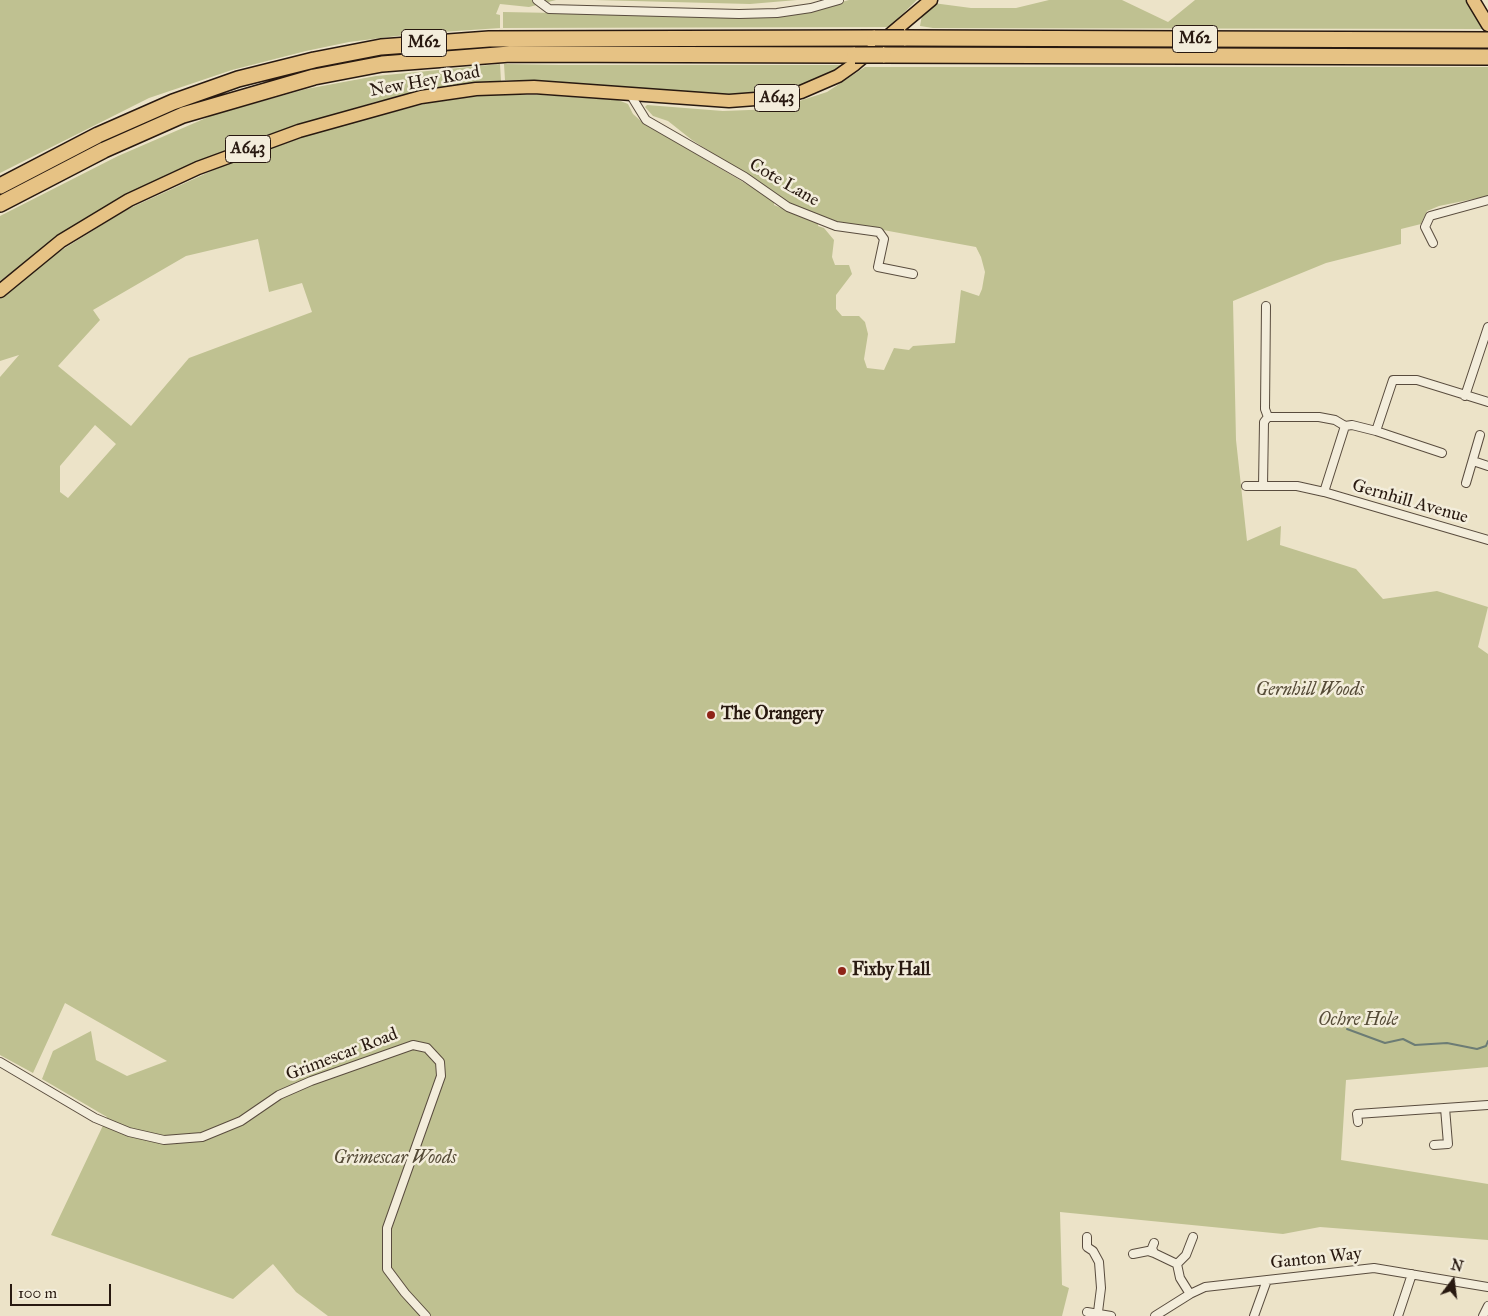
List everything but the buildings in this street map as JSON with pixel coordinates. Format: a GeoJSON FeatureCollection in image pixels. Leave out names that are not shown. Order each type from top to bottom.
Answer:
{"type":"FeatureCollection","features":[{"type":"Feature","properties":{"kind":"highway","name":"M62"},"geometry":{"type":"LineString","coordinates":[[0,186],[98,135],[173,102],[238,79],[314,60],[381,47],[489,39],[1488,35]]}},
{"type":"Feature","properties":{"kind":"highway","name":"M62"},"geometry":{"type":"LineString","coordinates":[[0,204],[104,150],[183,115],[314,77],[382,64],[510,54],[1488,57]]}},
{"type":"Feature","properties":{"kind":"main road","name":"New Hey Road"},"geometry":{"type":"LineString","coordinates":[[0,291],[61,242],[129,200],[198,168],[299,131],[421,97],[476,89],[534,87],[742,101],[772,99],[801,92],[838,76],[855,64],[930,0]]}},
{"type":"Feature","properties":{"kind":"main road"},"geometry":{"type":"LineString","coordinates":[[1473,0],[1488,35]]}},
{"type":"Feature","properties":{"kind":"street"},"geometry":{"type":"LineString","coordinates":[[537,0],[549,9],[556,10],[739,14],[777,13],[811,8],[839,0]]}},
{"type":"Feature","properties":{"kind":"street","name":"Cote Lane"},"geometry":{"type":"LineString","coordinates":[[630,94],[646,120],[745,178],[788,207],[836,226],[879,232],[884,239],[878,267],[913,274]]}},
{"type":"Feature","properties":{"kind":"street"},"geometry":{"type":"LineString","coordinates":[[1433,243],[1425,227],[1430,216],[1488,200]]}},
{"type":"Feature","properties":{"kind":"street"},"geometry":{"type":"LineString","coordinates":[[1266,306],[1265,409],[1268,418]]}},
{"type":"Feature","properties":{"kind":"street"},"geometry":{"type":"LineString","coordinates":[[1465,396],[1488,327]]}},
{"type":"Feature","properties":{"kind":"street"},"geometry":{"type":"LineString","coordinates":[[1376,431],[1393,380],[1417,380],[1488,402]]}},
{"type":"Feature","properties":{"kind":"street"},"geometry":{"type":"LineString","coordinates":[[1264,486],[1264,422],[1268,418],[1319,417],[1335,420],[1345,426],[1352,425],[1376,431],[1442,453]]}},
{"type":"Feature","properties":{"kind":"street"},"geometry":{"type":"LineString","coordinates":[[1324,492],[1345,426]]}},
{"type":"Feature","properties":{"kind":"street"},"geometry":{"type":"LineString","coordinates":[[1466,483],[1480,435]]}},
{"type":"Feature","properties":{"kind":"street"},"geometry":{"type":"LineString","coordinates":[[1472,461],[1488,466]]}},
{"type":"Feature","properties":{"kind":"street","name":"Gernhill Avenue"},"geometry":{"type":"LineString","coordinates":[[1246,486],[1297,486],[1324,492],[1488,540]]}},
{"type":"Feature","properties":{"kind":"street","name":"Grimescar Road"},"geometry":{"type":"LineString","coordinates":[[0,1062],[95,1118],[129,1132],[164,1140],[202,1137],[241,1121],[279,1095],[311,1081],[413,1045],[427,1048],[440,1062],[441,1076],[386,1228],[387,1269],[404,1293],[426,1316]]}},
{"type":"Feature","properties":{"kind":"street"},"geometry":{"type":"LineString","coordinates":[[1358,1122],[1358,1114],[1488,1105]]}},
{"type":"Feature","properties":{"kind":"street"},"geometry":{"type":"LineString","coordinates":[[1434,1145],[1451,1144],[1445,1108]]}},
{"type":"Feature","properties":{"kind":"street"},"geometry":{"type":"LineString","coordinates":[[1087,1237],[1084,1248],[1093,1250],[1100,1262],[1102,1288],[1098,1312]]}},
{"type":"Feature","properties":{"kind":"street"},"geometry":{"type":"LineString","coordinates":[[1177,1264],[1186,1255],[1193,1237]]}},
{"type":"Feature","properties":{"kind":"street"},"geometry":{"type":"LineString","coordinates":[[1154,1243],[1154,1253]]}},
{"type":"Feature","properties":{"kind":"street"},"geometry":{"type":"LineString","coordinates":[[1133,1254],[1148,1251],[1177,1264]]}},
{"type":"Feature","properties":{"kind":"street"},"geometry":{"type":"LineString","coordinates":[[1177,1264],[1180,1278],[1190,1294]]}},
{"type":"Feature","properties":{"kind":"street","name":"Ganton Way"},"geometry":{"type":"LineString","coordinates":[[1155,1316],[1205,1287],[1374,1268],[1488,1287]]}},
{"type":"Feature","properties":{"kind":"street"},"geometry":{"type":"LineString","coordinates":[[1398,1316],[1412,1274]]}},
{"type":"Feature","properties":{"kind":"street"},"geometry":{"type":"LineString","coordinates":[[1254,1316],[1267,1280]]}},
{"type":"Feature","properties":{"kind":"street"},"geometry":{"type":"LineString","coordinates":[[1483,1316],[1488,1306]]}},
{"type":"Feature","properties":{"kind":"street"},"geometry":{"type":"LineString","coordinates":[[1087,1312],[1098,1312],[1111,1316]]}},
{"type":"Feature","properties":{"kind":"green space"},"geometry":{"type":"Polygon","coordinates":[[[0,0],[556,0],[529,7],[500,4],[496,14],[500,15],[500,28],[413,34],[349,42],[232,70],[149,98],[0,173],[0,0]]]}},
{"type":"Feature","properties":{"kind":"green space"},"geometry":{"type":"Polygon","coordinates":[[[594,0],[797,0],[750,4],[594,0]]]}},
{"type":"Feature","properties":{"kind":"green space"},"geometry":{"type":"Polygon","coordinates":[[[849,0],[917,0],[889,27],[503,28],[503,12],[767,17],[796,14],[849,0]]]}},
{"type":"Feature","properties":{"kind":"green space"},"geometry":{"type":"Polygon","coordinates":[[[1049,0],[1122,0],[1168,22],[1195,0],[1467,0],[1483,29],[933,28],[920,26],[922,15],[933,3],[971,8],[1016,8],[1049,0]]]}},
{"type":"Feature","properties":{"kind":"green space"},"geometry":{"type":"Polygon","coordinates":[[[500,64],[501,81],[446,87],[375,102],[260,137],[172,172],[80,221],[0,281],[0,216],[118,156],[213,115],[306,89],[376,76],[500,64]]]}},
{"type":"Feature","properties":{"kind":"green space"},"geometry":{"type":"Polygon","coordinates":[[[504,64],[847,65],[809,82],[782,91],[734,95],[505,80],[504,64]]]}},
{"type":"Feature","properties":{"kind":"green space"},"geometry":{"type":"Polygon","coordinates":[[[865,67],[1488,67],[1488,196],[1439,206],[1427,211],[1421,224],[1401,229],[1401,244],[1326,263],[1233,301],[1236,440],[1247,541],[1281,526],[1280,545],[1356,569],[1383,599],[1437,591],[1488,607],[1478,647],[1488,654],[1488,1067],[1346,1080],[1341,1160],[1488,1184],[1488,1240],[1320,1227],[1283,1234],[1060,1212],[1062,1285],[1069,1288],[1062,1316],[328,1316],[296,1292],[273,1264],[233,1299],[51,1235],[107,1117],[42,1079],[53,1051],[91,1031],[96,1060],[127,1076],[167,1061],[65,1003],[33,1073],[0,1055],[0,377],[19,355],[0,361],[0,299],[57,253],[126,210],[231,162],[321,131],[428,103],[485,95],[542,95],[618,100],[628,104],[633,114],[642,122],[765,195],[774,201],[774,205],[818,223],[818,226],[824,228],[834,240],[832,257],[835,265],[849,265],[852,274],[836,295],[836,309],[842,316],[859,316],[865,322],[868,334],[864,359],[867,368],[884,370],[894,348],[909,350],[913,346],[955,343],[961,290],[979,296],[982,289],[985,272],[976,247],[834,221],[805,210],[791,204],[692,140],[668,121],[653,116],[645,107],[647,105],[723,111],[775,109],[827,92],[865,67]],[[258,239],[186,256],[93,310],[100,320],[58,366],[131,426],[189,358],[312,312],[302,283],[269,292],[258,239]],[[95,425],[60,466],[60,492],[68,498],[116,444],[95,425]]]}},
{"type":"Feature","properties":{"kind":"waterway"},"geometry":{"type":"LineString","coordinates":[[1347,1029],[1385,1043],[1403,1039],[1415,1045],[1447,1043],[1477,1049],[1486,1046],[1488,1041]]}},
{"type":"Feature","properties":{"kind":"place","name":"The Orangery"},"geometry":{"type":"Point","coordinates":[711,715]}},
{"type":"Feature","properties":{"kind":"place","name":"Fixby Hall"},"geometry":{"type":"Point","coordinates":[842,971]}},
{"type":"Feature","properties":{"kind":"park label","name":"Gernhill Woods"},"geometry":{"type":"Point","coordinates":[1310,691]}},
{"type":"Feature","properties":{"kind":"park label","name":"Ochre Hole"},"geometry":{"type":"Point","coordinates":[1358,1021]}},
{"type":"Feature","properties":{"kind":"park label","name":"Grimescar Woods"},"geometry":{"type":"Point","coordinates":[395,1159]}}]}
